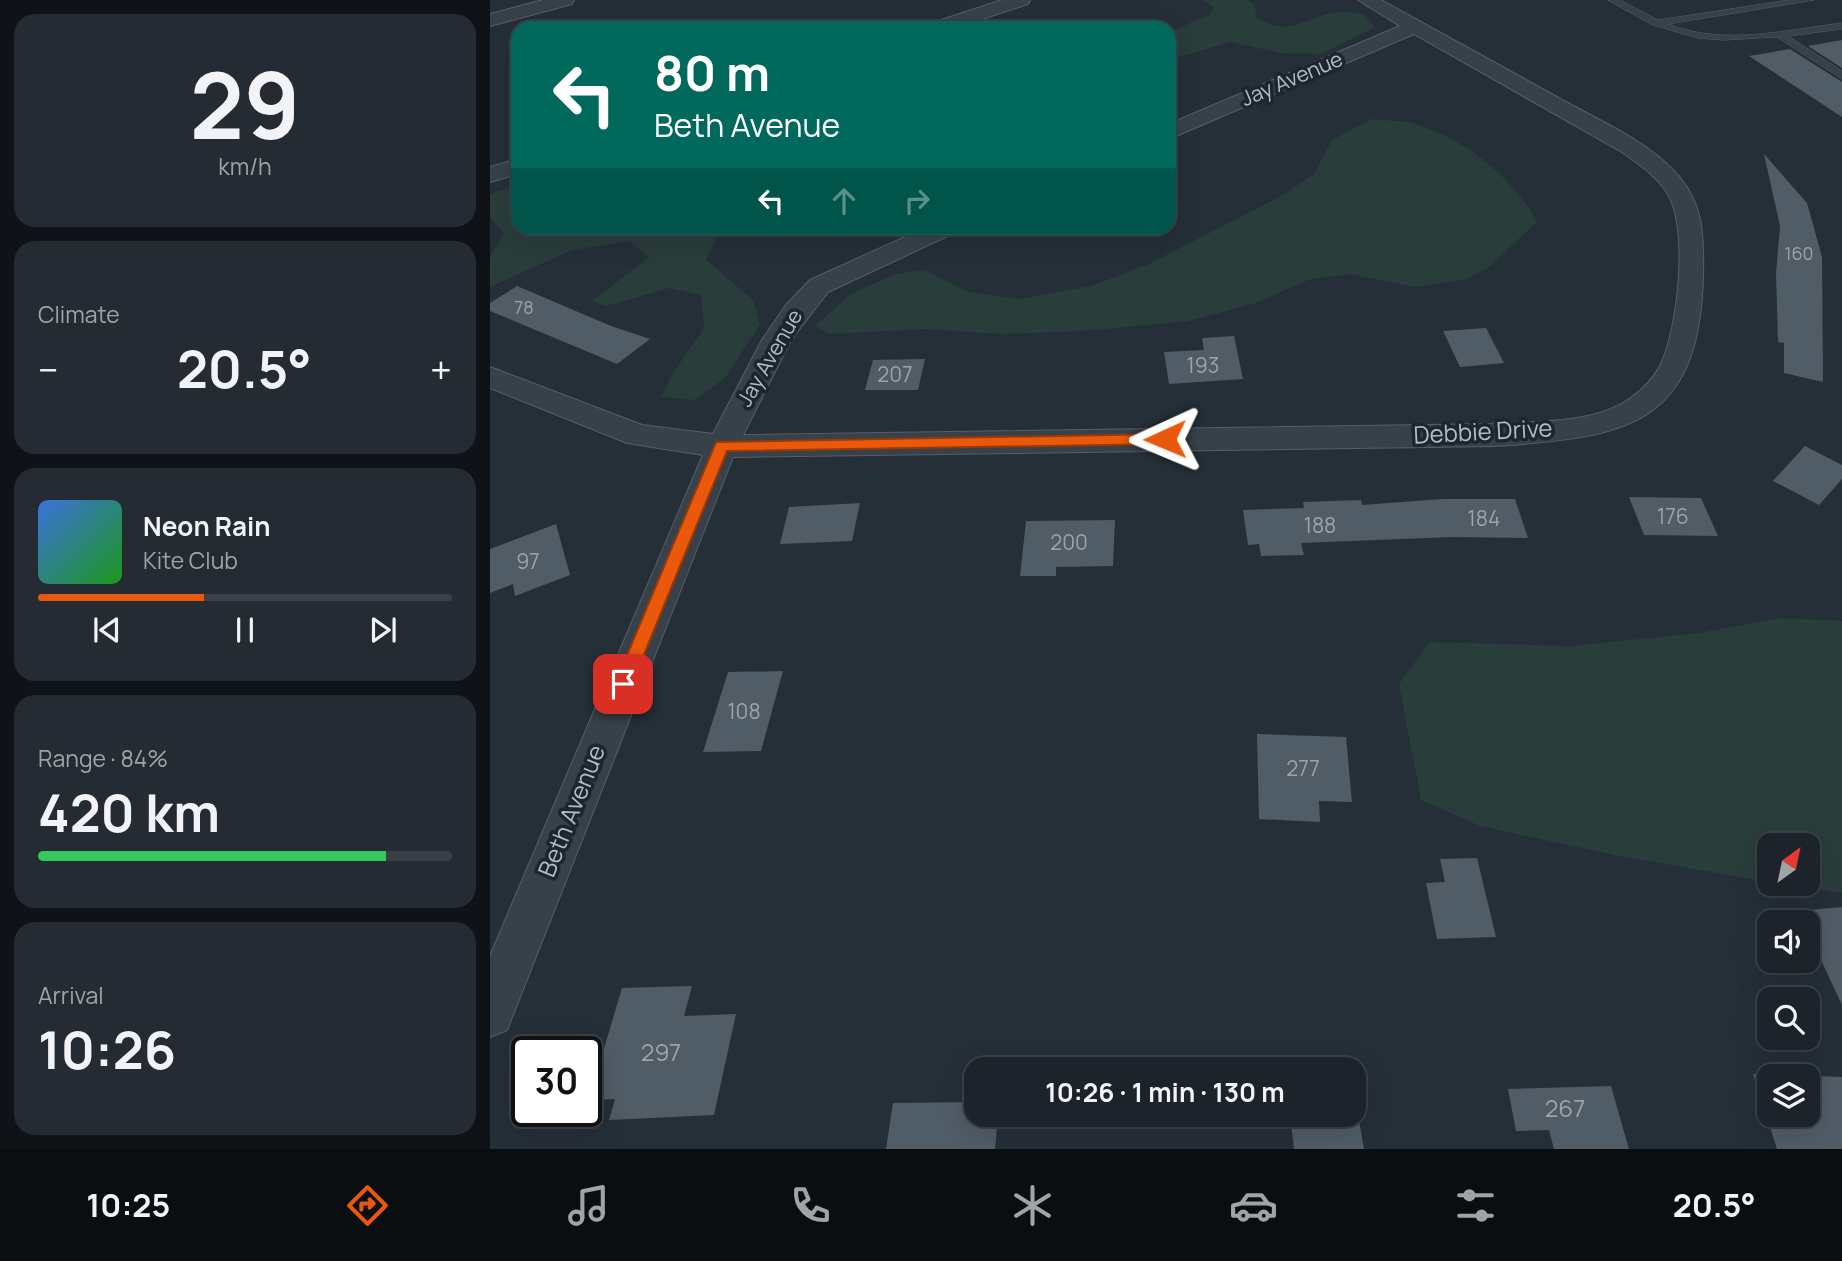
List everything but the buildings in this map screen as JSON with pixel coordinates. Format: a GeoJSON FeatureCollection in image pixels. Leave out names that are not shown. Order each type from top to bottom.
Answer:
{"type":"FeatureCollection","features":[{"type":"Feature","properties":{"kind":"street"},"geometry":{"type":"LineString","coordinates":[[490,20],[565,0]]}},
{"type":"Feature","properties":{"kind":"street"},"geometry":{"type":"LineString","coordinates":[[957,21],[1021,0]]}},
{"type":"Feature","properties":{"kind":"street","name":"Debbie Drive"},"geometry":{"type":"LineString","coordinates":[[722,446],[1496,435],[1590,426],[1639,407],[1666,383],[1674,368],[1683,337],[1692,232],[1690,215],[1676,186],[1650,159],[1367,0]]}},
{"type":"Feature","properties":{"kind":"street","name":"Jay Avenue"},"geometry":{"type":"LineString","coordinates":[[1176,129],[1415,27]]}},
{"type":"Feature","properties":{"kind":"street"},"geometry":{"type":"LineString","coordinates":[[490,175],[511,168]]}},
{"type":"Feature","properties":{"kind":"street","name":"Jay Avenue"},"geometry":{"type":"LineString","coordinates":[[722,446],[758,374],[806,298],[835,276],[929,235]]}},
{"type":"Feature","properties":{"kind":"street"},"geometry":{"type":"LineString","coordinates":[[490,377],[638,435],[722,446]]}},
{"type":"Feature","properties":{"kind":"street","name":"Beth Avenue"},"geometry":{"type":"LineString","coordinates":[[490,1013],[722,446]]}},
{"type":"Feature","properties":{"kind":"lane"},"geometry":{"type":"LineString","coordinates":[[1613,0],[1654,23],[1688,36],[1727,40],[1842,26]]}},
{"type":"Feature","properties":{"kind":"lane"},"geometry":{"type":"LineString","coordinates":[[1654,23],[1809,0]]}},
{"type":"Feature","properties":{"kind":"lane"},"geometry":{"type":"LineString","coordinates":[[1779,34],[1842,76]]}},
{"type":"Feature","properties":{"kind":"green space"},"geometry":{"type":"Polygon","coordinates":[[[1202,0],[1247,0],[1255,5],[1256,17],[1279,26],[1299,24],[1341,12],[1363,14],[1375,27],[1321,54],[1281,53],[1230,42],[1176,58],[1176,29],[1209,15],[1214,7],[1202,0]]]}},
{"type":"Feature","properties":{"kind":"green space"},"geometry":{"type":"Polygon","coordinates":[[[1372,119],[1416,124],[1470,150],[1501,175],[1537,222],[1490,266],[1468,279],[1416,287],[1349,274],[1308,280],[1253,304],[1188,321],[1097,330],[1001,334],[926,329],[829,334],[815,326],[852,293],[896,274],[924,270],[969,292],[1018,299],[1091,286],[1149,264],[1283,195],[1314,174],[1332,140],[1372,119]]]}},
{"type":"Feature","properties":{"kind":"green space"},"geometry":{"type":"Polygon","coordinates":[[[511,187],[511,235],[721,235],[717,237],[706,260],[753,300],[760,324],[725,378],[695,400],[661,397],[673,373],[704,328],[701,295],[669,288],[606,306],[592,301],[649,257],[629,241],[572,250],[490,287],[490,257],[504,234],[490,217],[490,194],[511,187]]]}},
{"type":"Feature","properties":{"kind":"green space"},"geometry":{"type":"Polygon","coordinates":[[[1780,618],[1842,621],[1842,893],[1820,890],[1820,833],[1757,833],[1757,880],[1619,856],[1480,826],[1421,800],[1399,684],[1430,642],[1571,646],[1699,633],[1780,618]]]}},
{"type":"Feature","properties":{"kind":"route"},"geometry":{"type":"LineString","coordinates":[[623,684],[722,446],[1165,439]]}}]}
